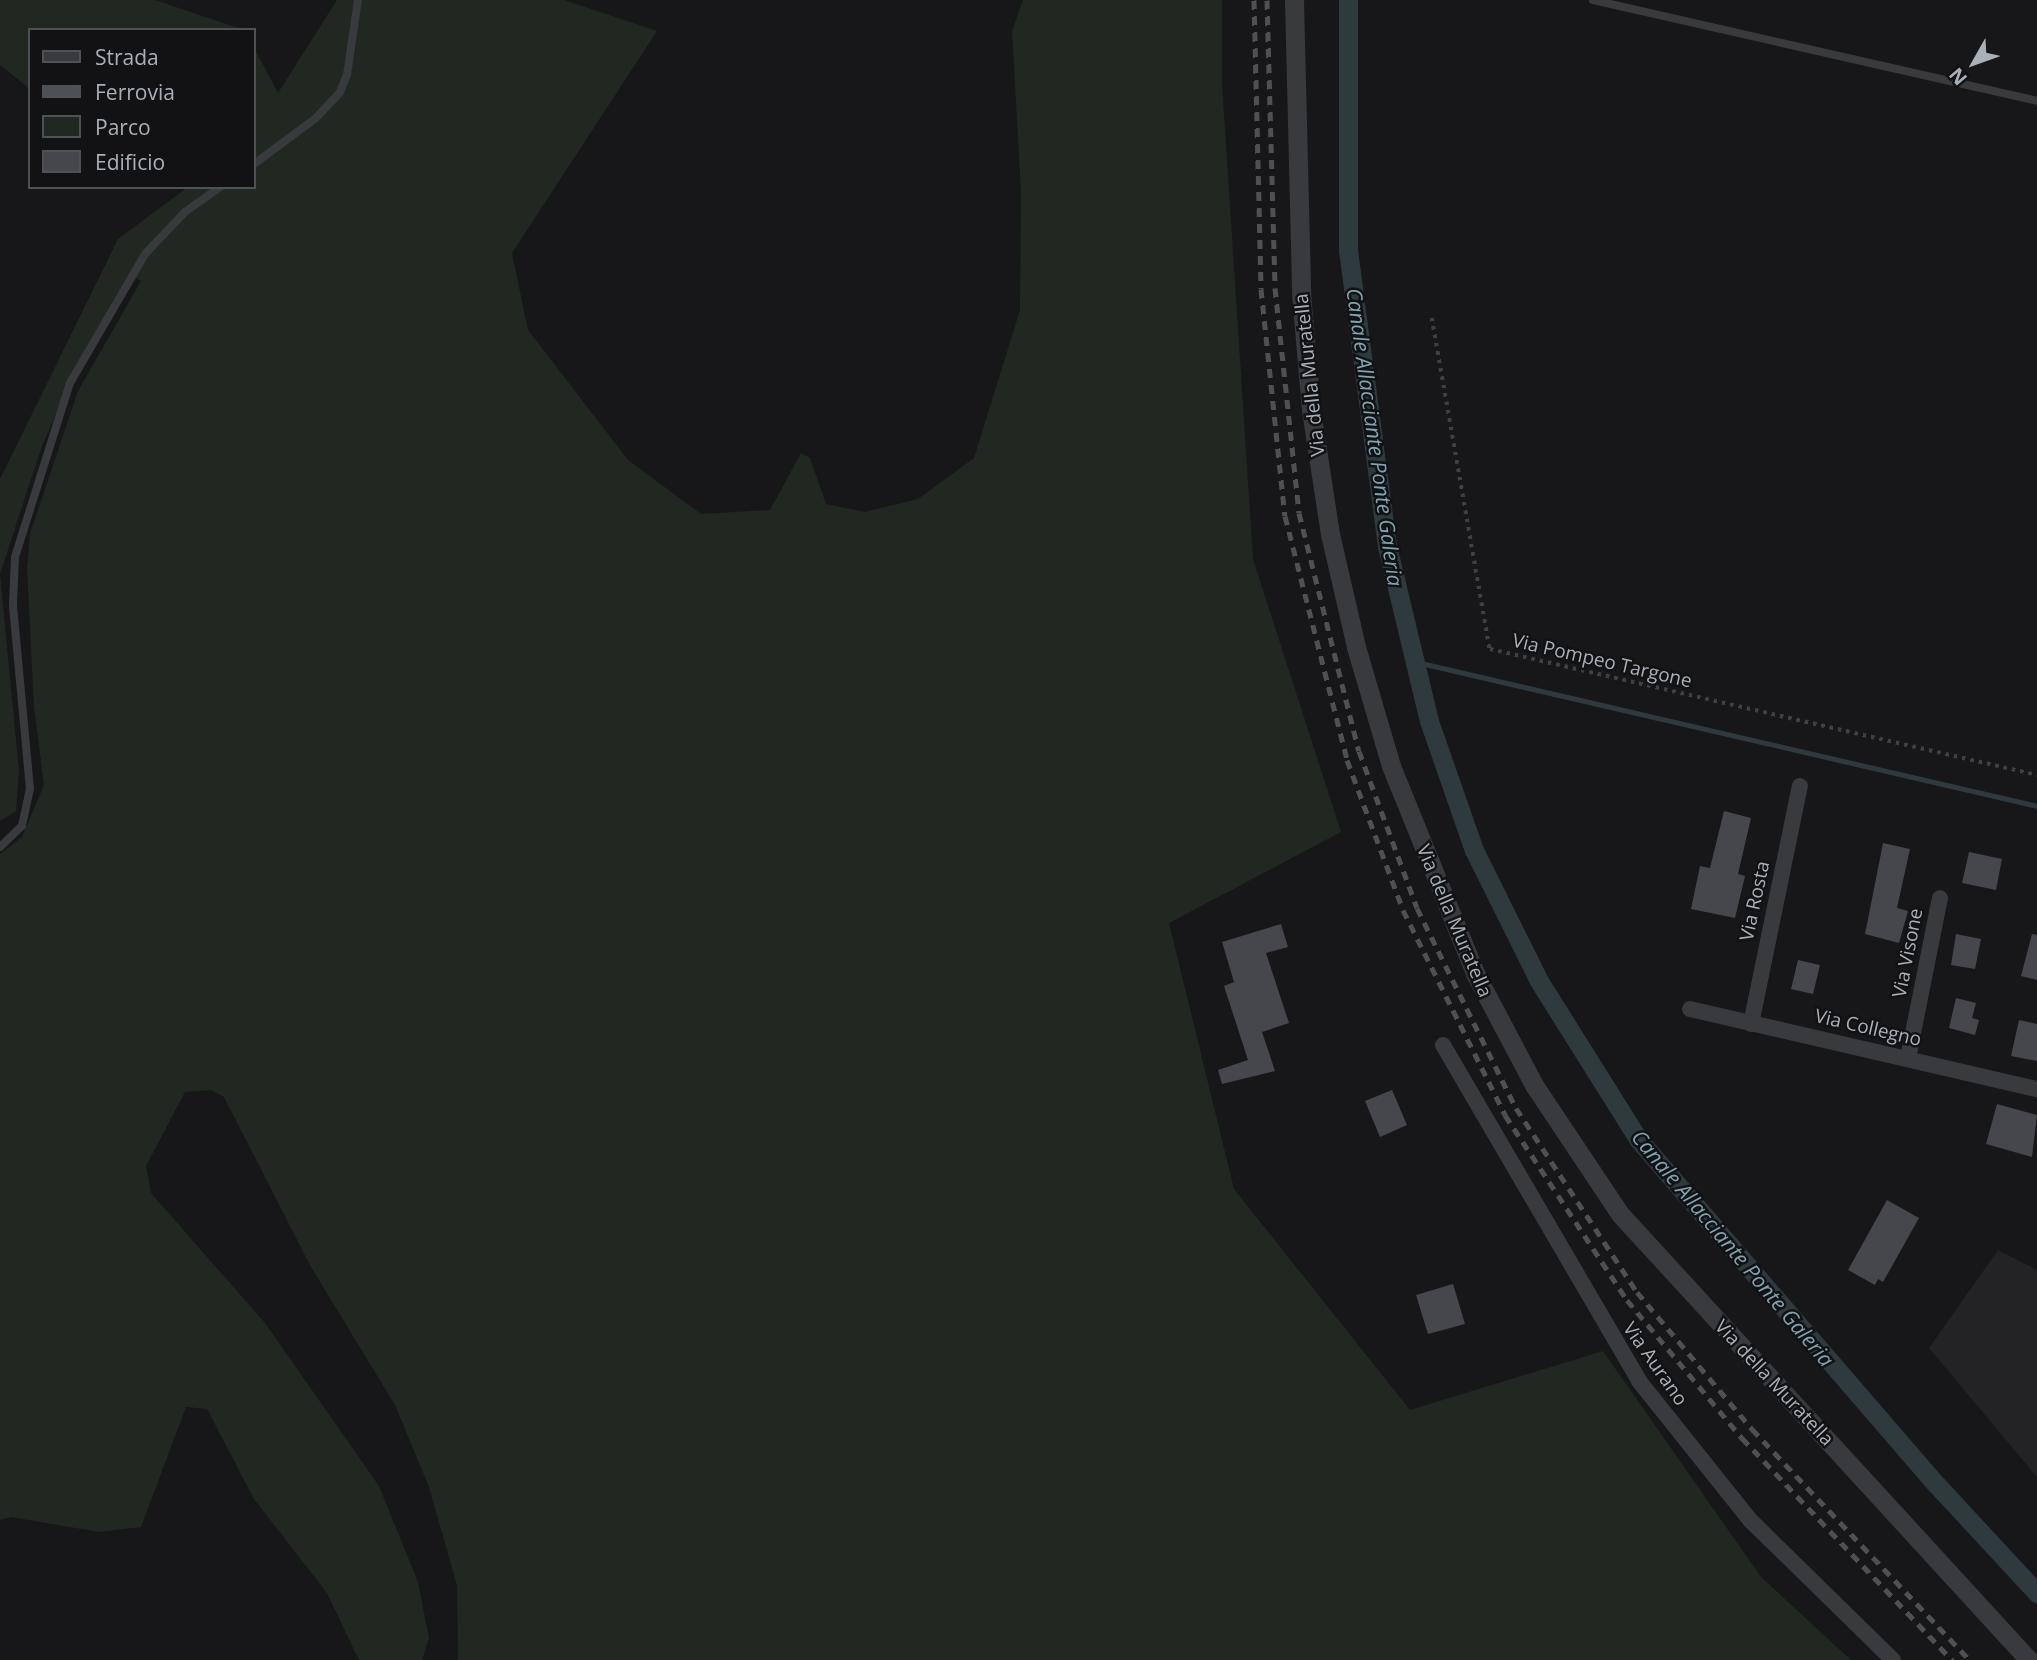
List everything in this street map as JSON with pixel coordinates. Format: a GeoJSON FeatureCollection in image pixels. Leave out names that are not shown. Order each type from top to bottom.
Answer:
{"type":"FeatureCollection","features":[{"type":"Feature","properties":{"kind":"street","name":"Via della Muratella"},"geometry":{"type":"LineString","coordinates":[[1294,0],[1301,293],[1311,410],[1330,534],[1356,647],[1391,766],[1476,975],[1534,1085],[1611,1202],[2029,1660]]}},
{"type":"Feature","properties":{"kind":"street","name":"Via Rosta"},"geometry":{"type":"LineString","coordinates":[[1751,1024],[1800,786]]}},
{"type":"Feature","properties":{"kind":"street","name":"Via Visone"},"geometry":{"type":"LineString","coordinates":[[1908,1058],[1940,898]]}},
{"type":"Feature","properties":{"kind":"street","name":"Via Collegno"},"geometry":{"type":"LineString","coordinates":[[1690,1009],[2037,1089]]}},
{"type":"Feature","properties":{"kind":"street","name":"Via Aurano"},"geometry":{"type":"LineString","coordinates":[[1443,1045],[1594,1310],[1639,1381],[1750,1520],[1893,1660]]}},
{"type":"Feature","properties":{"kind":"lane"},"geometry":{"type":"LineString","coordinates":[[256,163],[316,118],[340,92],[347,75],[358,0]]}},
{"type":"Feature","properties":{"kind":"lane"},"geometry":{"type":"LineString","coordinates":[[1592,0],[2037,101]]}},
{"type":"Feature","properties":{"kind":"lane"},"geometry":{"type":"LineString","coordinates":[[0,847],[22,826],[30,789],[13,565],[66,396],[145,254],[185,212],[217,189]]}},
{"type":"Feature","properties":{"kind":"path","name":"Via Pompeo Targone"},"geometry":{"type":"LineString","coordinates":[[1432,318],[1490,649],[2037,775]]}},
{"type":"Feature","properties":{"kind":"shaded area"},"geometry":{"type":"Polygon","coordinates":[[[1998,1250],[2037,1270],[2037,1477],[1929,1348],[1998,1250]]]}},
{"type":"Feature","properties":{"kind":"green space"},"geometry":{"type":"Polygon","coordinates":[[[0,0],[155,0],[238,28],[28,28],[28,87],[0,65],[0,0]]]}},
{"type":"Feature","properties":{"kind":"green space"},"geometry":{"type":"Polygon","coordinates":[[[337,0],[564,0],[657,31],[512,253],[528,330],[628,460],[701,514],[770,510],[801,453],[810,458],[826,504],[865,512],[918,499],[974,458],[1020,310],[1021,192],[1012,32],[1023,0],[1222,0],[1222,83],[1253,559],[1341,832],[1169,923],[1234,1189],[1410,1410],[1603,1351],[1761,1577],[1851,1660],[458,1660],[457,1585],[429,1487],[395,1405],[311,1267],[224,1097],[211,1090],[185,1092],[146,1166],[151,1193],[265,1323],[379,1486],[418,1582],[429,1638],[422,1660],[359,1660],[327,1593],[254,1499],[207,1409],[186,1407],[141,1527],[99,1532],[11,1517],[0,1520],[0,854],[22,837],[44,785],[34,706],[27,569],[30,534],[78,391],[141,281],[131,274],[79,362],[42,446],[0,574],[0,479],[118,239],[185,189],[256,189],[256,52],[278,93],[337,0]]]}},
{"type":"Feature","properties":{"kind":"green space"},"geometry":{"type":"Polygon","coordinates":[[[0,574],[19,771],[16,811],[0,821],[0,574]]]}},
{"type":"Feature","properties":{"kind":"building"},"geometry":{"type":"Polygon","coordinates":[[[1724,811],[1751,818],[1738,874],[1745,876],[1735,918],[1691,909],[1700,866],[1710,868],[1724,811]]]}},
{"type":"Feature","properties":{"kind":"building"},"geometry":{"type":"Polygon","coordinates":[[[1883,843],[1910,849],[1897,908],[1908,911],[1899,943],[1865,934],[1883,843]]]}},
{"type":"Feature","properties":{"kind":"building"},"geometry":{"type":"Polygon","coordinates":[[[1969,852],[2002,859],[1996,890],[1962,883],[1969,852]]]}},
{"type":"Feature","properties":{"kind":"building"},"geometry":{"type":"Polygon","coordinates":[[[1281,924],[1288,947],[1266,953],[1289,1023],[1262,1032],[1275,1071],[1222,1084],[1218,1070],[1248,1060],[1224,986],[1234,982],[1222,942],[1281,924]]]}},
{"type":"Feature","properties":{"kind":"building"},"geometry":{"type":"Polygon","coordinates":[[[1956,934],[1981,939],[1975,969],[1951,965],[1956,934]]]}},
{"type":"Feature","properties":{"kind":"building"},"geometry":{"type":"Polygon","coordinates":[[[2032,934],[2037,935],[2037,980],[2021,976],[2032,934]]]}},
{"type":"Feature","properties":{"kind":"building"},"geometry":{"type":"Polygon","coordinates":[[[1798,960],[1820,965],[1813,994],[1791,989],[1798,960]]]}},
{"type":"Feature","properties":{"kind":"building"},"geometry":{"type":"Polygon","coordinates":[[[1956,998],[1976,1003],[1972,1018],[1979,1020],[1975,1035],[1949,1028],[1956,998]]]}},
{"type":"Feature","properties":{"kind":"building"},"geometry":{"type":"Polygon","coordinates":[[[2019,1020],[2037,1024],[2037,1061],[2011,1056],[2019,1020]]]}},
{"type":"Feature","properties":{"kind":"building"},"geometry":{"type":"Polygon","coordinates":[[[1392,1090],[1407,1125],[1380,1137],[1365,1101],[1392,1090]]]}},
{"type":"Feature","properties":{"kind":"building"},"geometry":{"type":"Polygon","coordinates":[[[1997,1104],[2037,1115],[2032,1157],[1986,1144],[1997,1104]]]}},
{"type":"Feature","properties":{"kind":"building"},"geometry":{"type":"Polygon","coordinates":[[[1887,1200],[1919,1218],[1883,1282],[1878,1279],[1875,1285],[1848,1270],[1887,1200]]]}},
{"type":"Feature","properties":{"kind":"building"},"geometry":{"type":"Polygon","coordinates":[[[1453,1284],[1465,1324],[1428,1334],[1416,1295],[1453,1284]]]}},
{"type":"Feature","properties":{"kind":"waterway","name":"Canale Allacciante Ponte Galeria"},"geometry":{"type":"LineString","coordinates":[[1348,0],[1348,250],[1387,546],[1429,721],[1474,850],[1539,981],[1638,1139],[1936,1484],[2037,1593]]}},
{"type":"Feature","properties":{"kind":"waterway"},"geometry":{"type":"LineString","coordinates":[[1412,661],[2037,806]]}},
{"type":"Feature","properties":{"kind":"railway"},"geometry":{"type":"LineString","coordinates":[[1254,0],[1261,289],[1285,516],[1347,760],[1403,910],[1505,1115],[1627,1300],[1742,1438],[1952,1660]]}},
{"type":"Feature","properties":{"kind":"railway"},"geometry":{"type":"LineString","coordinates":[[1267,0],[1275,288],[1299,513],[1359,751],[1417,908],[1516,1108],[1637,1292],[1752,1429],[1970,1660]]}}]}
